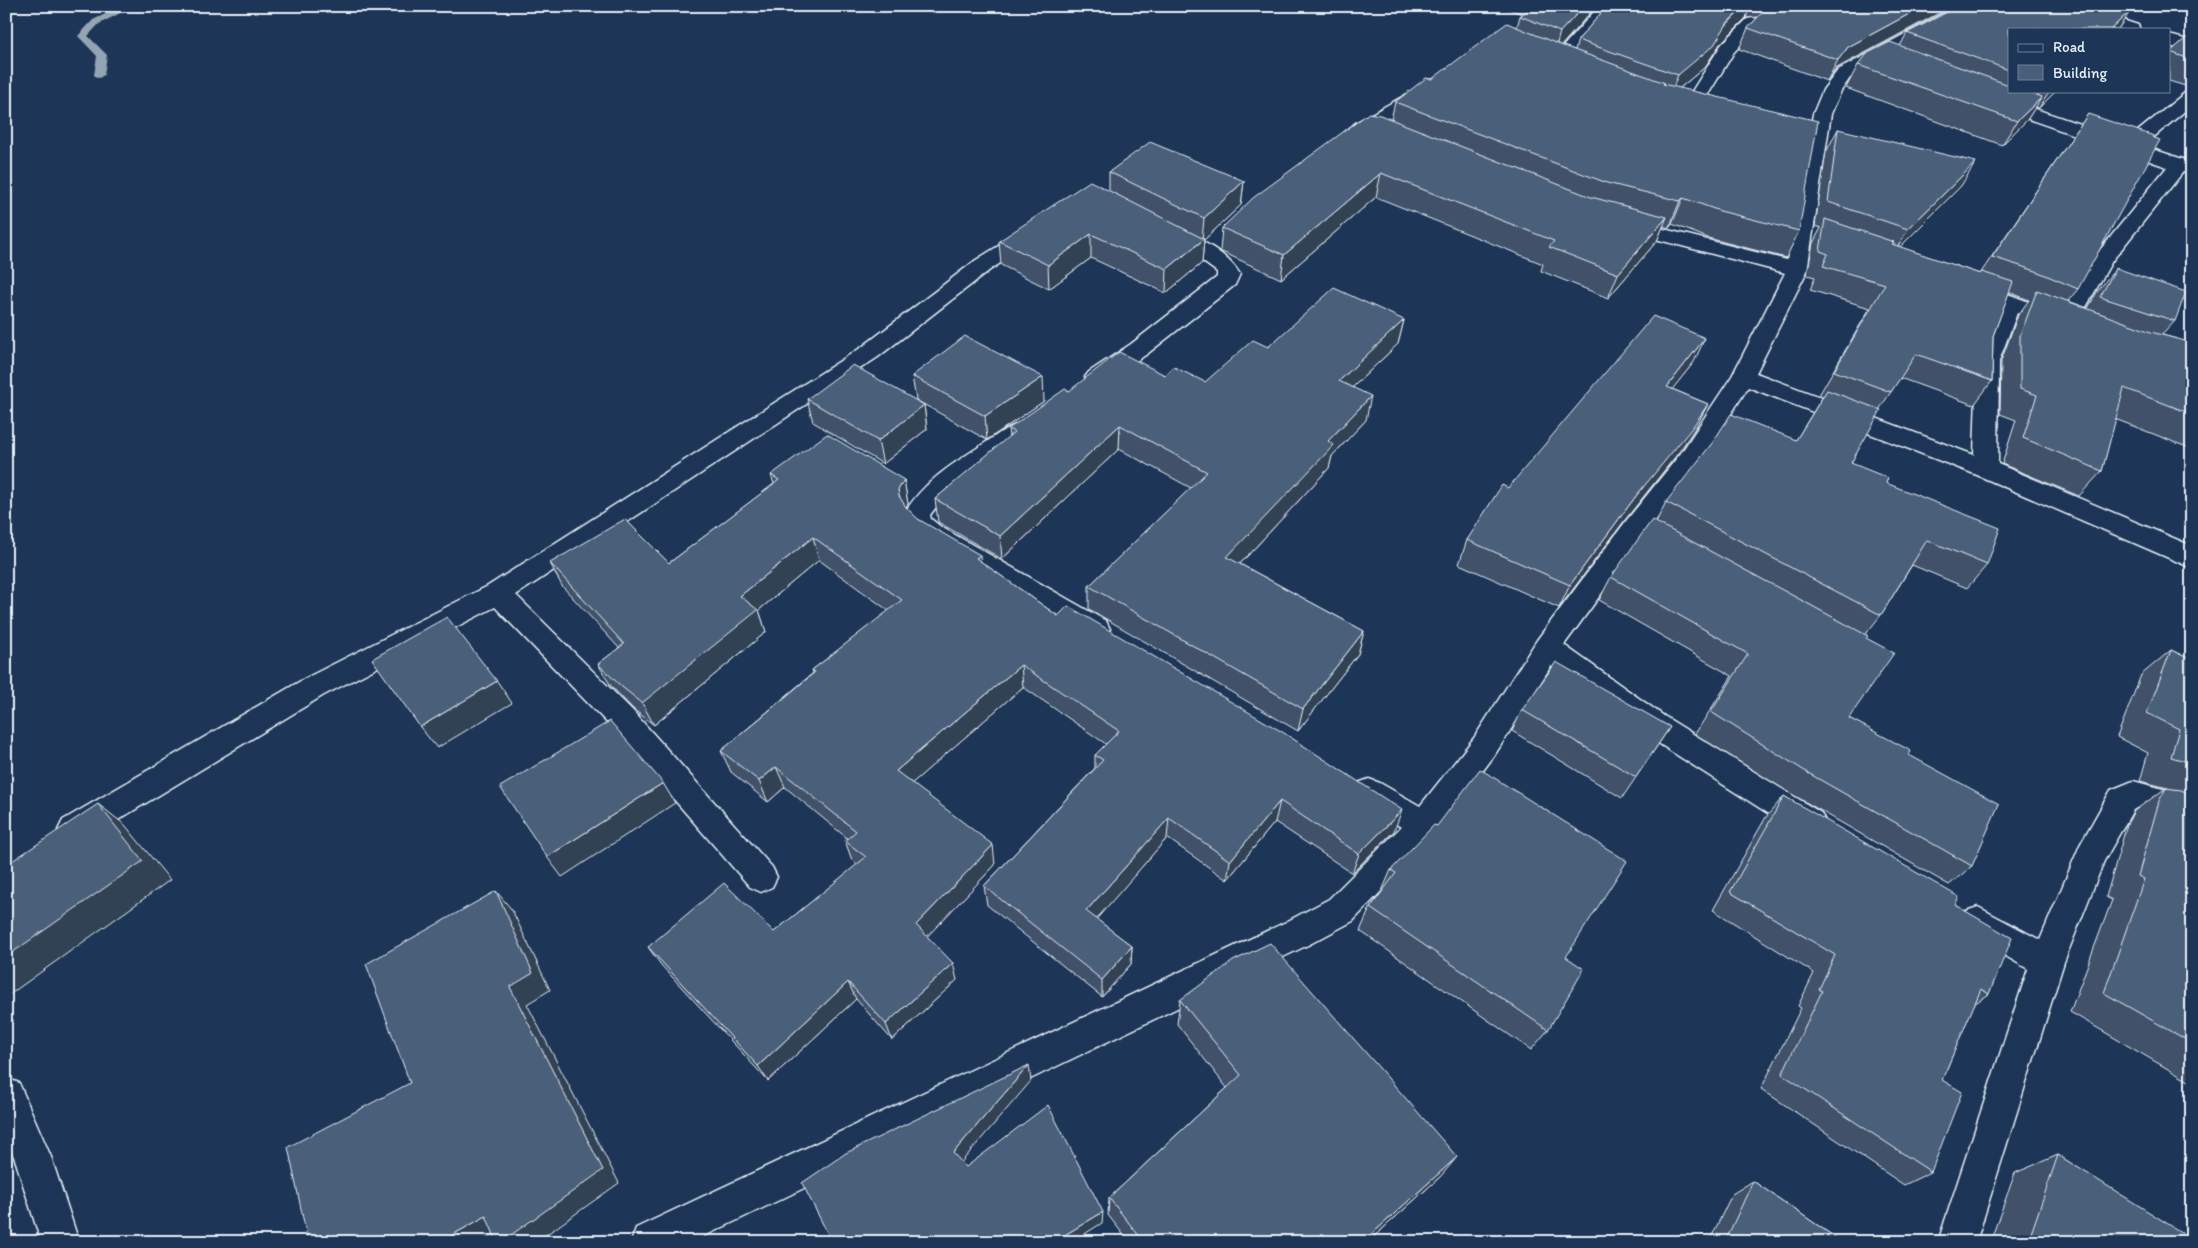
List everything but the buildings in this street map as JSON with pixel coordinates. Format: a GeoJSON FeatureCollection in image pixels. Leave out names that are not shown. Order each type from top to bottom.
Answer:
{"type":"FeatureCollection","features":[{"type":"Feature","properties":{"kind":"street"},"geometry":{"type":"LineString","coordinates":[[1558,64],[1608,6]]}},
{"type":"Feature","properties":{"kind":"street"},"geometry":{"type":"LineString","coordinates":[[650,1242],[1298,933],[1341,910],[1424,824],[1484,747],[1547,648],[1635,528],[1690,459],[1743,377],[1796,269],[1811,233],[1822,114],[1832,90],[1844,74],[1887,60],[1948,18],[1976,6]]}},
{"type":"Feature","properties":{"kind":"street"},"geometry":{"type":"LineString","coordinates":[[2060,6],[2129,28]]}},
{"type":"Feature","properties":{"kind":"street"},"geometry":{"type":"LineString","coordinates":[[1661,102],[1688,112],[1727,48],[1753,23]]}},
{"type":"Feature","properties":{"kind":"street"},"geometry":{"type":"LineString","coordinates":[[2170,40],[2192,47]]}},
{"type":"Feature","properties":{"kind":"street"},"geometry":{"type":"LineString","coordinates":[[1341,143],[1373,129],[1444,82]]}},
{"type":"Feature","properties":{"kind":"street"},"geometry":{"type":"LineString","coordinates":[[1948,280],[2010,302],[2074,328],[2103,259],[2186,166],[1979,95]]}},
{"type":"Feature","properties":{"kind":"street"},"geometry":{"type":"LineString","coordinates":[[2130,148],[2192,96]]}},
{"type":"Feature","properties":{"kind":"street"},"geometry":{"type":"LineString","coordinates":[[54,844],[93,817],[314,687],[498,593],[870,352],[983,265],[1052,219]]}},
{"type":"Feature","properties":{"kind":"street"},"geometry":{"type":"LineString","coordinates":[[1603,220],[1796,269]]}},
{"type":"Feature","properties":{"kind":"street"},"geometry":{"type":"LineString","coordinates":[[1074,393],[1139,349],[1227,280],[1230,274],[1210,247],[1152,226]]}},
{"type":"Feature","properties":{"kind":"street"},"geometry":{"type":"LineString","coordinates":[[1986,468],[1988,361],[2010,302]]}},
{"type":"Feature","properties":{"kind":"street"},"geometry":{"type":"LineString","coordinates":[[1743,377],[1986,468],[2165,544],[2192,558]]}},
{"type":"Feature","properties":{"kind":"street"},"geometry":{"type":"LineString","coordinates":[[1042,416],[938,488],[917,514],[920,524],[932,534],[1119,642]]}},
{"type":"Feature","properties":{"kind":"street"},"geometry":{"type":"LineString","coordinates":[[498,593],[622,719],[761,877]]}},
{"type":"Feature","properties":{"kind":"street"},"geometry":{"type":"LineString","coordinates":[[1547,648],[1654,725],[1778,805],[1837,839]]}},
{"type":"Feature","properties":{"kind":"street"},"geometry":{"type":"LineString","coordinates":[[1348,779],[1424,824]]}},
{"type":"Feature","properties":{"kind":"street"},"geometry":{"type":"LineString","coordinates":[[1957,1242],[2047,962],[2091,855],[2122,800],[2133,794],[2156,800],[2192,819]]}},
{"type":"Feature","properties":{"kind":"street"},"geometry":{"type":"LineString","coordinates":[[1955,908],[2047,962]]}},
{"type":"Feature","properties":{"kind":"street"},"geometry":{"type":"LineString","coordinates":[[6,1096],[33,1157],[60,1242]]}},
{"type":"Feature","properties":{"kind":"waterway"},"geometry":{"type":"LineString","coordinates":[[99,75],[102,55],[83,36],[96,22],[130,6]]}}]}
